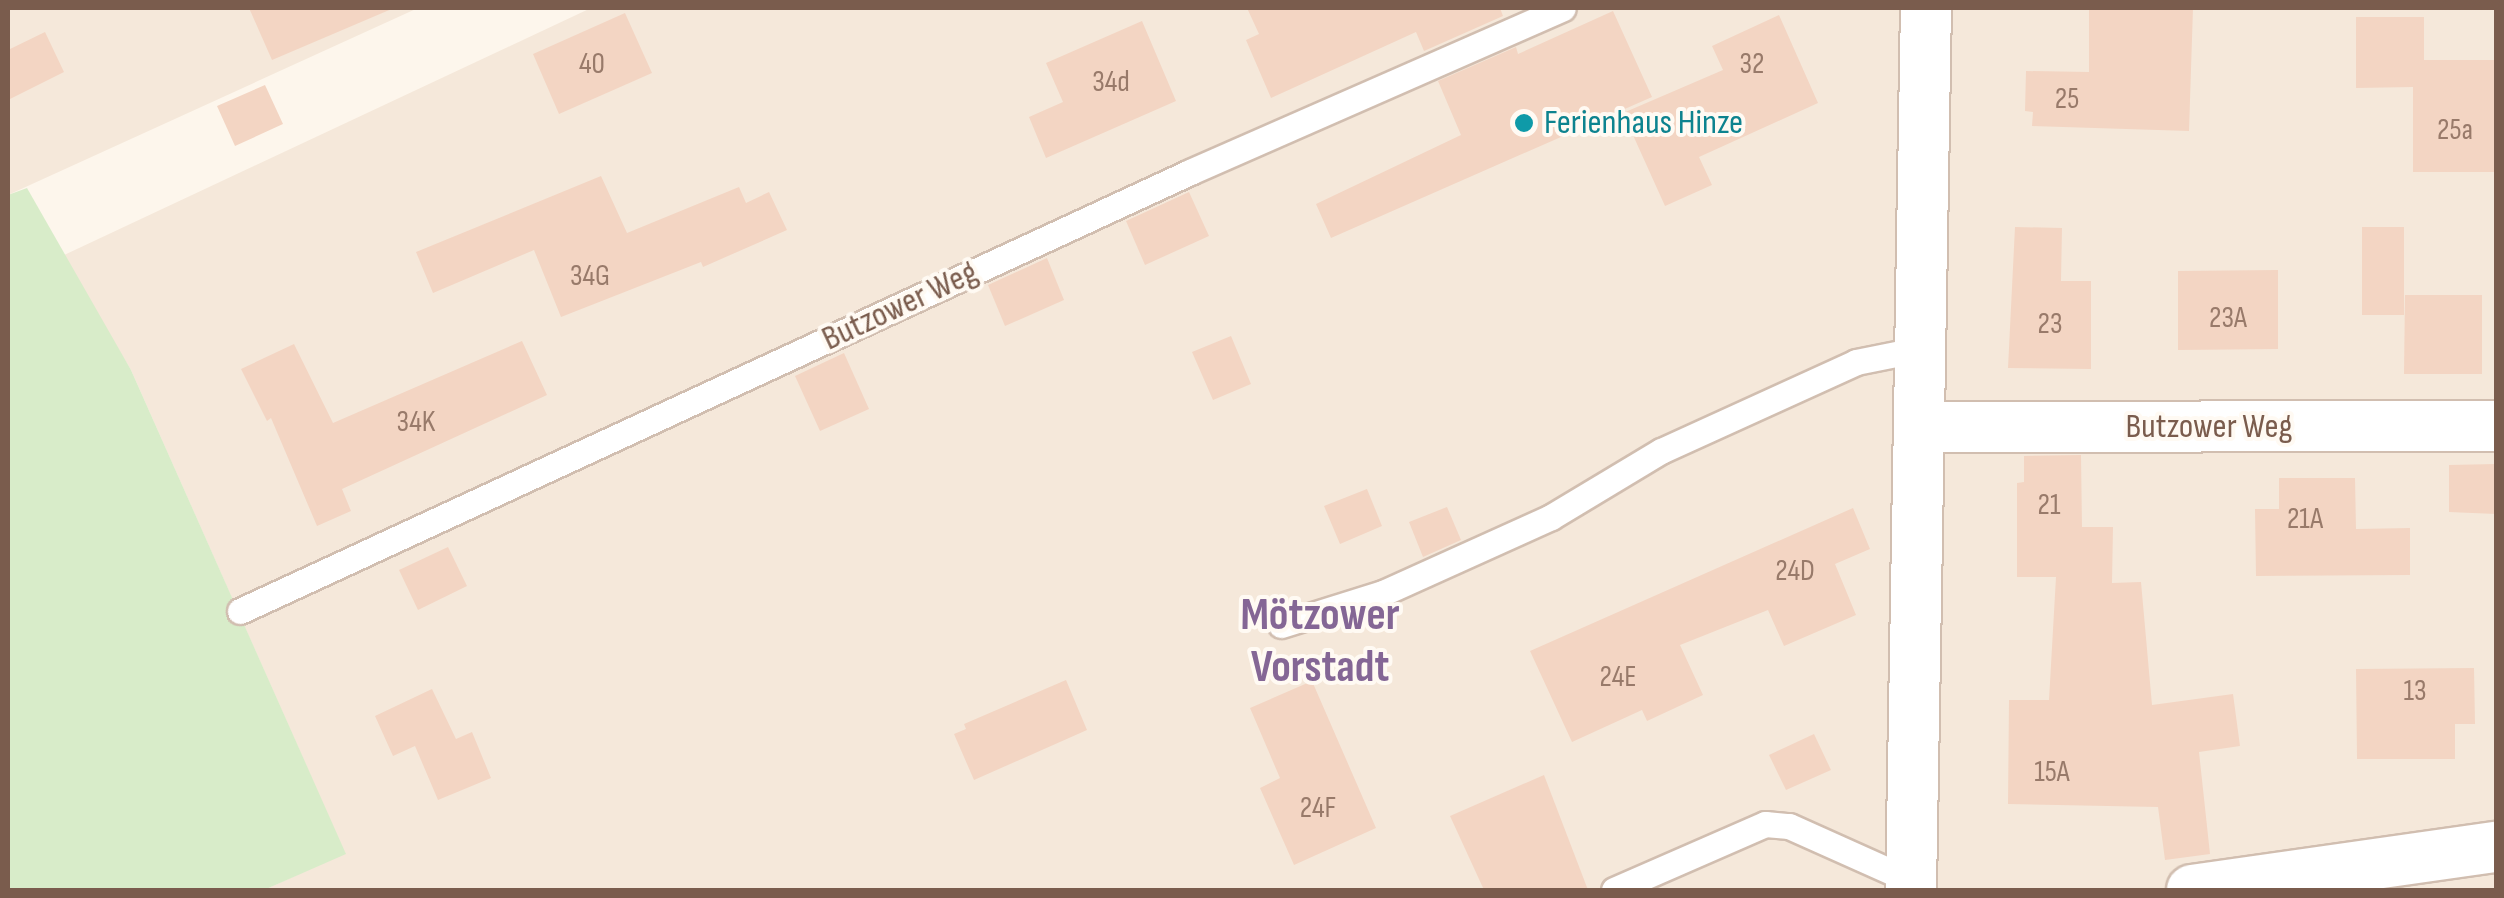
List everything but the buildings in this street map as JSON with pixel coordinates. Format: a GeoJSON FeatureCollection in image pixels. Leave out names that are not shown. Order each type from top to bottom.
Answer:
{"type":"FeatureCollection","features":[{"type":"Feature","properties":{"kind":"street"},"geometry":{"type":"LineString","coordinates":[[1911,886],[1926,8]]}},
{"type":"Feature","properties":{"kind":"street","name":"Butzower Weg"},"geometry":{"type":"LineString","coordinates":[[1921,428],[2496,426]]}},
{"type":"Feature","properties":{"kind":"street"},"geometry":{"type":"LineString","coordinates":[[2192,890],[2496,847]]}},
{"type":"Feature","properties":{"kind":"lane","name":"Butzower Weg"},"geometry":{"type":"LineString","coordinates":[[240,610],[1190,172],[1562,8]]}},
{"type":"Feature","properties":{"kind":"lane"},"geometry":{"type":"LineString","coordinates":[[1281,625],[1383,593],[1551,517],[1661,451],[1856,362],[1921,349]]}},
{"type":"Feature","properties":{"kind":"lane"},"geometry":{"type":"LineString","coordinates":[[1614,890],[1765,824],[1789,826],[1911,886]]}},
{"type":"Feature","properties":{"kind":"shaded area"},"geometry":{"type":"Polygon","coordinates":[[[8,8],[418,8],[8,195],[8,8]]]}},
{"type":"Feature","properties":{"kind":"shaded area"},"geometry":{"type":"Polygon","coordinates":[[[591,8],[2496,8],[2496,890],[264,890],[345,853],[131,370],[62,256],[591,8]]]}},
{"type":"Feature","properties":{"kind":"green space"},"geometry":{"type":"Polygon","coordinates":[[[27,188],[131,370],[346,854],[264,890],[8,890],[8,195],[27,188]]]}},
{"type":"Feature","properties":{"kind":"place","name":"Ferienhaus Hinze"},"geometry":{"type":"Point","coordinates":[1524,123]}},
{"type":"Feature","properties":{"kind":"district","name":"Mötzower Vorstadt"},"geometry":{"type":"Point","coordinates":[1320,642]}}]}
